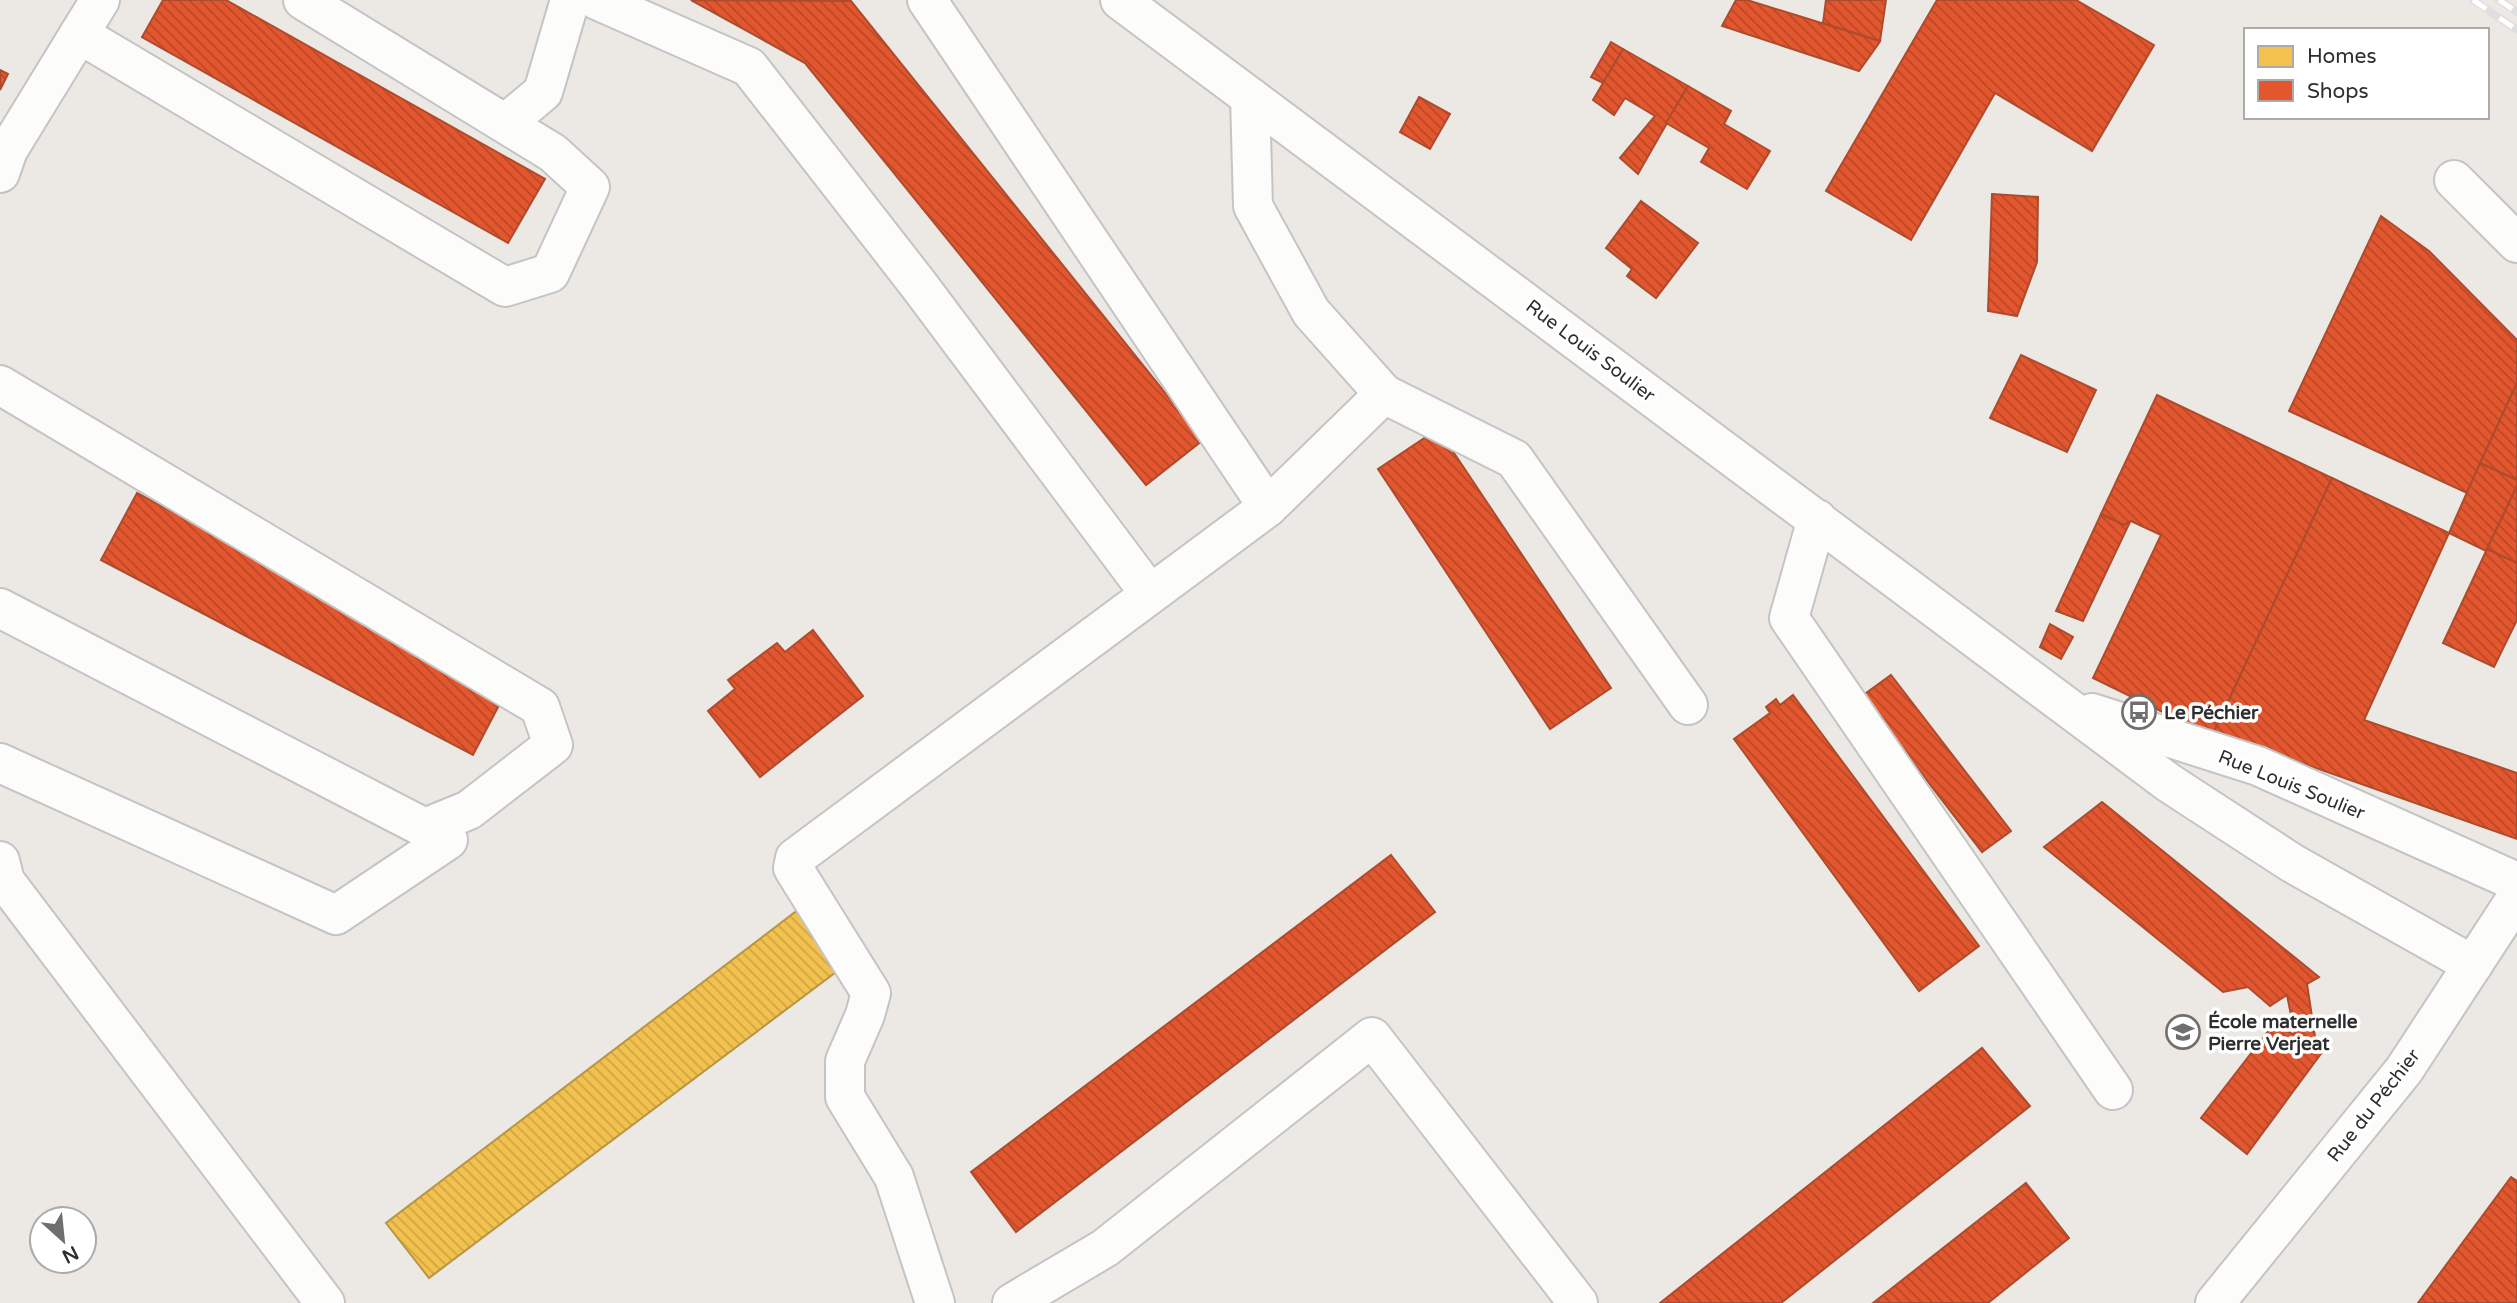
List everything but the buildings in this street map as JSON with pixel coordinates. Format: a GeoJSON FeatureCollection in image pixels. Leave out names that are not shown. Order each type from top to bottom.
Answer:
{"type":"FeatureCollection","features":[{"type":"Feature","properties":{"kind":"street"},"geometry":{"type":"LineString","coordinates":[[0,173],[8,150],[100,0]]}},
{"type":"Feature","properties":{"kind":"street"},"geometry":{"type":"LineString","coordinates":[[79,34],[505,287],[550,273],[590,187],[553,153],[303,0]]}},
{"type":"Feature","properties":{"kind":"street"},"geometry":{"type":"LineString","coordinates":[[506,123],[543,92],[570,0]]}},
{"type":"Feature","properties":{"kind":"street"},"geometry":{"type":"LineString","coordinates":[[597,0],[749,67],[918,284],[1150,594]]}},
{"type":"Feature","properties":{"kind":"street"},"geometry":{"type":"LineString","coordinates":[[927,0],[1268,507]]}},
{"type":"Feature","properties":{"kind":"street","name":"Rue Louis Soulier"},"geometry":{"type":"LineString","coordinates":[[1120,0],[2169,783],[2291,863],[2473,965]]}},
{"type":"Feature","properties":{"kind":"street"},"geometry":{"type":"LineString","coordinates":[[1251,97],[1253,206],[1311,312],[1384,394],[1514,459],[1688,705]]}},
{"type":"Feature","properties":{"kind":"street"},"geometry":{"type":"LineString","coordinates":[[2454,180],[2517,243]]}},
{"type":"Feature","properties":{"kind":"street"},"geometry":{"type":"LineString","coordinates":[[0,385],[540,707],[553,745],[469,810],[425,828]]}},
{"type":"Feature","properties":{"kind":"street"},"geometry":{"type":"LineString","coordinates":[[935,1303],[894,1177],[845,1097],[845,1061],[865,1015],[871,993],[793,868],[795,858],[1268,507],[1384,394]]}},
{"type":"Feature","properties":{"kind":"street"},"geometry":{"type":"LineString","coordinates":[[1817,519],[1790,618],[2113,1090]]}},
{"type":"Feature","properties":{"kind":"street"},"geometry":{"type":"LineString","coordinates":[[0,608],[448,840],[336,915],[0,763]]}},
{"type":"Feature","properties":{"kind":"street","name":"Rue Louis Soulier"},"geometry":{"type":"LineString","coordinates":[[2060,702],[2258,766],[2517,883]]}},
{"type":"Feature","properties":{"kind":"street"},"geometry":{"type":"LineString","coordinates":[[0,861],[5,881],[326,1303]]}},
{"type":"Feature","properties":{"kind":"street","name":"Rue du Péchier"},"geometry":{"type":"LineString","coordinates":[[2215,1303],[2404,1070],[2517,897]]}},
{"type":"Feature","properties":{"kind":"street"},"geometry":{"type":"LineString","coordinates":[[1012,1303],[1105,1248],[1372,1037],[1578,1303]]}},
{"type":"Feature","properties":{"kind":"railway"},"geometry":{"type":"LineString","coordinates":[[2473,0],[2517,30]]}},
{"type":"Feature","properties":{"kind":"railway"},"geometry":{"type":"LineString","coordinates":[[2499,0],[2517,12]]}},
{"type":"Feature","properties":{"kind":"place","name":"Le Péchier"},"geometry":{"type":"Point","coordinates":[2139,712]}},
{"type":"Feature","properties":{"kind":"place","name":"École maternelle Pierre Verjeat"},"geometry":{"type":"Point","coordinates":[2183,1032]}}]}
